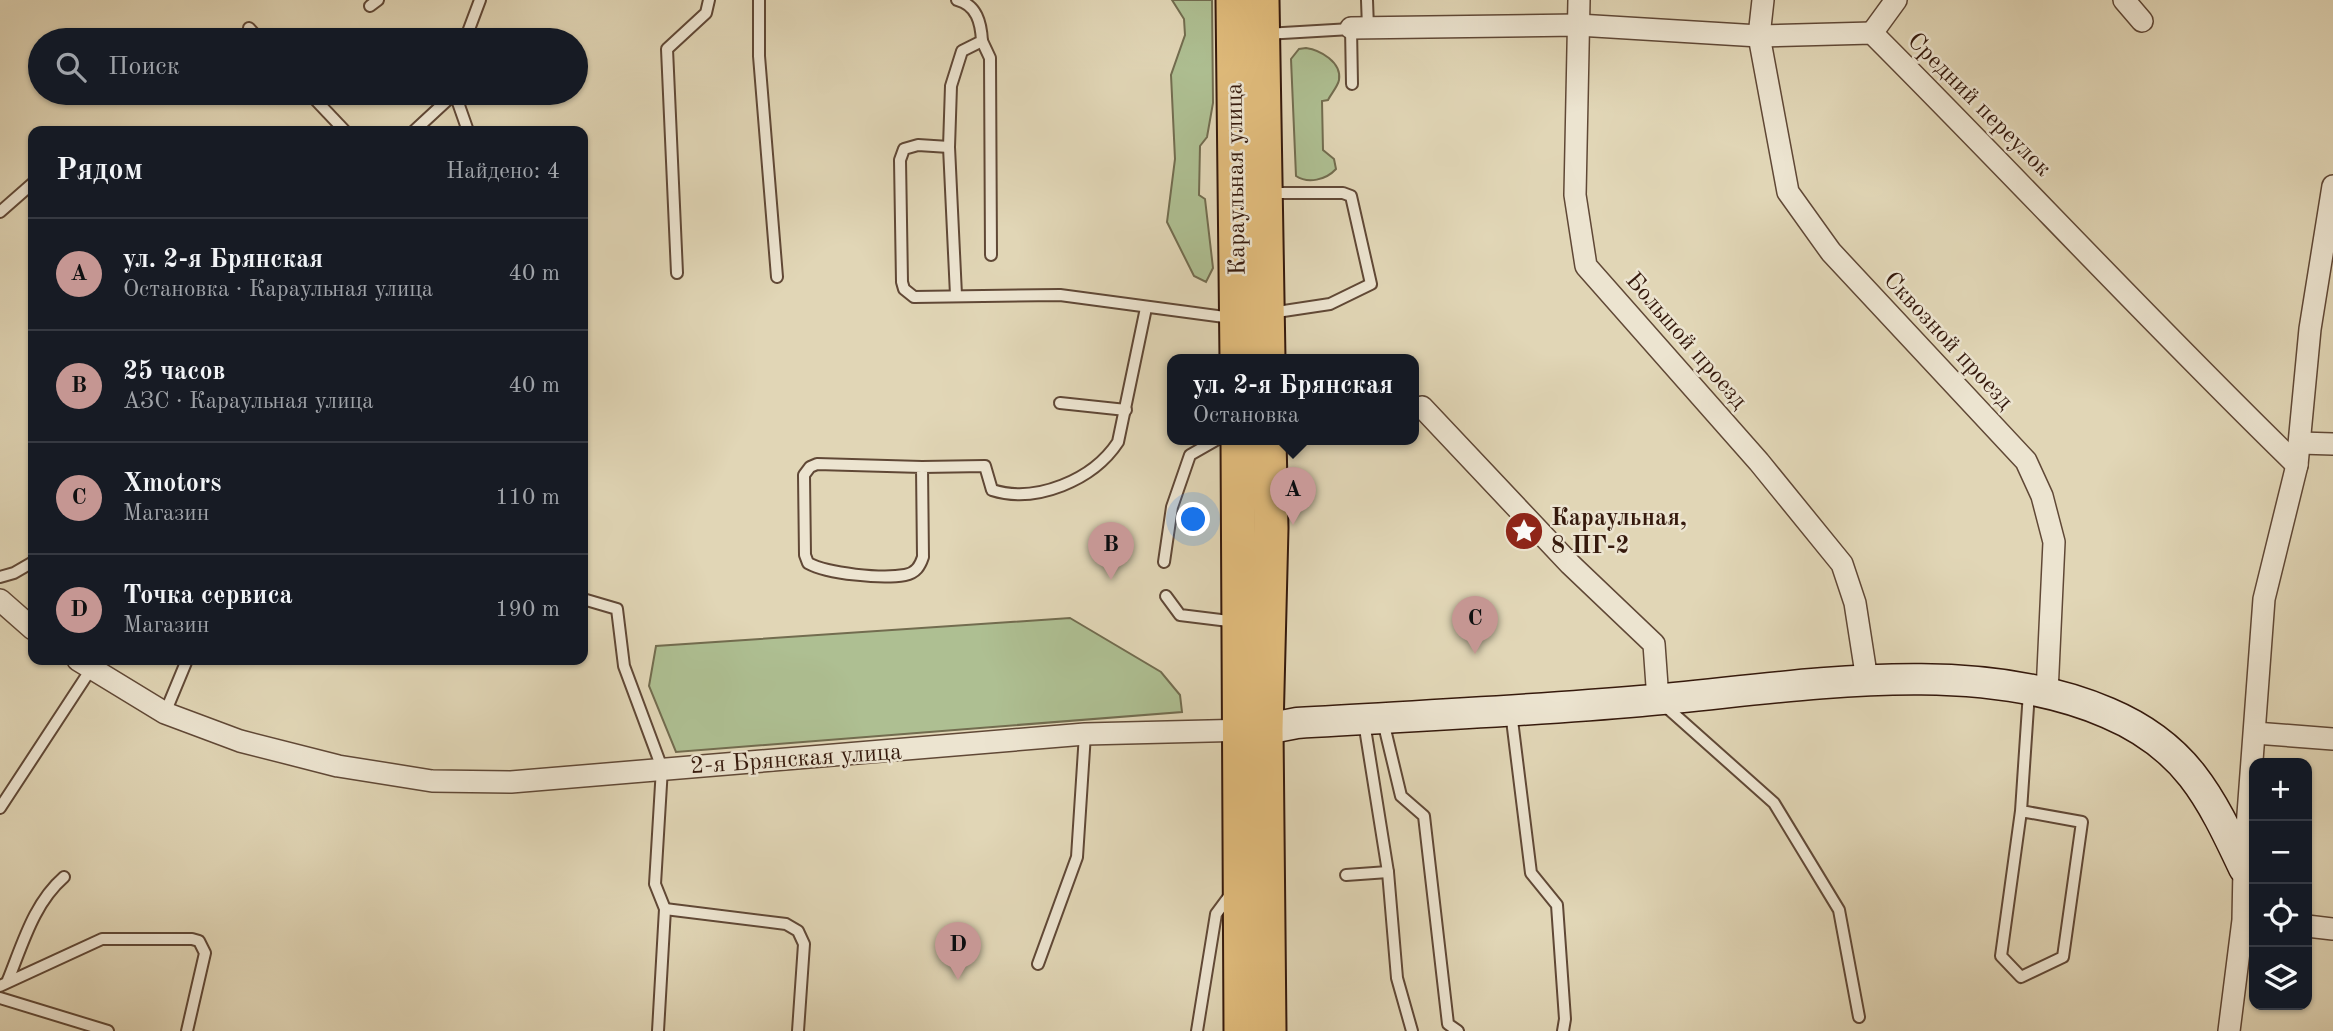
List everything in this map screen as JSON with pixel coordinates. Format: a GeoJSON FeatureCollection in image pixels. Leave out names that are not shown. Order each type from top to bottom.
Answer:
{"type":"FeatureCollection","features":[{"type":"Feature","properties":{"kind":"main road","name":"Караульная улица"},"geometry":{"type":"LineString","coordinates":[[1233,0],[1252,316],[1266,354]]}},
{"type":"Feature","properties":{"kind":"main road","name":"Караульная улица"},"geometry":{"type":"LineString","coordinates":[[1239,354],[1252,316],[1265,193],[1262,0]]}},
{"type":"Feature","properties":{"kind":"main road"},"geometry":{"type":"LineString","coordinates":[[1238,445],[1239,622],[1252,730],[1269,1031]]}},
{"type":"Feature","properties":{"kind":"main road"},"geometry":{"type":"LineString","coordinates":[[1241,1031],[1239,884],[1270,528],[1269,445]]}},
{"type":"Feature","properties":{"kind":"street","name":"Большой проезд"},"geometry":{"type":"LineString","coordinates":[[1579,0],[1575,195],[1586,266],[1759,462],[1842,564],[1856,603],[1867,680]]}},
{"type":"Feature","properties":{"kind":"street","name":"Сквозной проезд"},"geometry":{"type":"LineString","coordinates":[[1763,0],[1759,36],[1788,192],[1831,252],[2026,461],[2042,496],[2054,542],[2038,691]]}},
{"type":"Feature","properties":{"kind":"street"},"geometry":{"type":"LineString","coordinates":[[1872,33],[1896,0]]}},
{"type":"Feature","properties":{"kind":"street"},"geometry":{"type":"LineString","coordinates":[[2123,0],[2143,20]]}},
{"type":"Feature","properties":{"kind":"street","name":"Средний переулок"},"geometry":{"type":"LineString","coordinates":[[1359,28],[1578,25],[1759,36],[1872,33],[2056,218],[2150,321],[2297,465]]}},
{"type":"Feature","properties":{"kind":"street"},"geometry":{"type":"LineString","coordinates":[[2229,1031],[2248,920],[2244,868],[2264,599],[2297,465],[2311,329],[2333,186]]}},
{"type":"Feature","properties":{"kind":"street"},"geometry":{"type":"LineString","coordinates":[[1422,407],[1570,564],[1654,644],[1658,700]]}},
{"type":"Feature","properties":{"kind":"street"},"geometry":{"type":"LineString","coordinates":[[2300,443],[2333,444]]}},
{"type":"Feature","properties":{"kind":"street"},"geometry":{"type":"LineString","coordinates":[[0,600],[28,625]]}},
{"type":"Feature","properties":{"kind":"street","name":"2-я Брянская улица"},"geometry":{"type":"LineString","coordinates":[[86,665],[165,713],[240,741],[326,763],[432,781],[512,782],[1085,734],[1252,730]]}},
{"type":"Feature","properties":{"kind":"street"},"geometry":{"type":"LineString","coordinates":[[1252,730],[1297,723],[1511,712],[1867,680],[1944,681],[2038,691],[2109,713],[2153,738],[2191,771],[2215,805],[2244,868]]}},
{"type":"Feature","properties":{"kind":"street"},"geometry":{"type":"LineString","coordinates":[[2255,733],[2333,739]]}},
{"type":"Feature","properties":{"kind":"street"},"geometry":{"type":"LineString","coordinates":[[2312,927],[2333,929]]}},
{"type":"Feature","properties":{"kind":"lane"},"geometry":{"type":"LineString","coordinates":[[470,28],[480,0]]}},
{"type":"Feature","properties":{"kind":"lane"},"geometry":{"type":"LineString","coordinates":[[677,273],[667,49],[706,13],[709,0]]}},
{"type":"Feature","properties":{"kind":"lane"},"geometry":{"type":"LineString","coordinates":[[759,0],[759,56],[777,277]]}},
{"type":"Feature","properties":{"kind":"lane"},"geometry":{"type":"LineString","coordinates":[[957,0],[965,2],[981,22],[982,41],[990,58],[991,255]]}},
{"type":"Feature","properties":{"kind":"lane"},"geometry":{"type":"LineString","coordinates":[[1352,84],[1359,28],[1367,0]]}},
{"type":"Feature","properties":{"kind":"lane"},"geometry":{"type":"LineString","coordinates":[[1262,34],[1359,28]]}},
{"type":"Feature","properties":{"kind":"lane"},"geometry":{"type":"LineString","coordinates":[[956,295],[949,147],[951,86],[962,51],[982,41]]}},
{"type":"Feature","properties":{"kind":"lane"},"geometry":{"type":"LineString","coordinates":[[320,105],[340,126]]}},
{"type":"Feature","properties":{"kind":"lane"},"geometry":{"type":"LineString","coordinates":[[419,126],[442,105]]}},
{"type":"Feature","properties":{"kind":"lane"},"geometry":{"type":"LineString","coordinates":[[459,105],[466,126]]}},
{"type":"Feature","properties":{"kind":"lane"},"geometry":{"type":"LineString","coordinates":[[949,147],[918,145],[904,149],[900,160],[902,282],[904,289],[915,297],[1060,295],[1146,309],[1252,316],[1330,304],[1371,284],[1351,196],[1343,193],[1265,193]]}},
{"type":"Feature","properties":{"kind":"lane"},"geometry":{"type":"LineString","coordinates":[[0,212],[28,187]]}},
{"type":"Feature","properties":{"kind":"lane"},"geometry":{"type":"LineString","coordinates":[[922,467],[923,557],[918,569],[906,575],[834,573],[808,563],[805,555],[804,475],[810,467],[817,464],[985,466],[992,490],[1007,495],[1053,491],[1108,458],[1118,442],[1146,309]]}},
{"type":"Feature","properties":{"kind":"lane"},"geometry":{"type":"LineString","coordinates":[[1060,403],[1126,410]]}},
{"type":"Feature","properties":{"kind":"lane"},"geometry":{"type":"LineString","coordinates":[[1164,562],[1172,507],[1190,454],[1207,445]]}},
{"type":"Feature","properties":{"kind":"lane"},"geometry":{"type":"LineString","coordinates":[[0,577],[15,573],[28,565]]}},
{"type":"Feature","properties":{"kind":"lane"},"geometry":{"type":"LineString","coordinates":[[1166,596],[1180,615],[1239,622]]}},
{"type":"Feature","properties":{"kind":"lane"},"geometry":{"type":"LineString","coordinates":[[588,600],[617,609],[624,666],[662,768],[655,884],[665,909],[658,1031]]}},
{"type":"Feature","properties":{"kind":"lane"},"geometry":{"type":"LineString","coordinates":[[0,808],[83,665]]}},
{"type":"Feature","properties":{"kind":"lane"},"geometry":{"type":"LineString","coordinates":[[165,713],[185,665]]}},
{"type":"Feature","properties":{"kind":"lane"},"geometry":{"type":"LineString","coordinates":[[2021,811],[2082,822],[2063,957],[2021,977],[2001,956],[2021,811],[2038,691]]}},
{"type":"Feature","properties":{"kind":"lane"},"geometry":{"type":"LineString","coordinates":[[1658,700],[1774,803],[1839,909],[1859,1017]]}},
{"type":"Feature","properties":{"kind":"lane"},"geometry":{"type":"LineString","coordinates":[[1511,712],[1531,873],[1557,905],[1565,1019],[1563,1031]]}},
{"type":"Feature","properties":{"kind":"lane"},"geometry":{"type":"LineString","coordinates":[[1373,719],[1397,978],[1412,1031]]}},
{"type":"Feature","properties":{"kind":"lane"},"geometry":{"type":"LineString","coordinates":[[1373,719],[1401,796],[1424,816],[1448,1024],[1458,1031]]}},
{"type":"Feature","properties":{"kind":"lane"},"geometry":{"type":"LineString","coordinates":[[1038,964],[1077,857],[1085,734]]}},
{"type":"Feature","properties":{"kind":"lane"},"geometry":{"type":"LineString","coordinates":[[1346,875],[1388,872]]}},
{"type":"Feature","properties":{"kind":"lane"},"geometry":{"type":"LineString","coordinates":[[4,983],[38,907],[51,888],[64,877]]}},
{"type":"Feature","properties":{"kind":"lane"},"geometry":{"type":"LineString","coordinates":[[1197,1031],[1216,914],[1239,884]]}},
{"type":"Feature","properties":{"kind":"lane"},"geometry":{"type":"LineString","coordinates":[[665,909],[786,924],[798,931],[804,944],[797,1031]]}},
{"type":"Feature","properties":{"kind":"lane"},"geometry":{"type":"LineString","coordinates":[[4,983],[102,939],[199,941],[205,953],[187,1031]]}},
{"type":"Feature","properties":{"kind":"lane"},"geometry":{"type":"LineString","coordinates":[[0,998],[108,1031]]}},
{"type":"Feature","properties":{"kind":"green space"},"geometry":{"type":"Polygon","coordinates":[[[1172,0],[1212,0],[1213,103],[1207,137],[1200,146],[1199,195],[1205,199],[1213,268],[1206,282],[1194,276],[1167,222],[1175,159],[1171,75],[1185,35],[1184,19],[1172,0]]]}},
{"type":"Feature","properties":{"kind":"green space"},"geometry":{"type":"Polygon","coordinates":[[[1306,48],[1329,58],[1334,62],[1339,74],[1338,82],[1328,100],[1322,101],[1323,150],[1334,159],[1336,169],[1317,180],[1296,176],[1291,59],[1299,49],[1306,48]]]}},
{"type":"Feature","properties":{"kind":"green space"},"geometry":{"type":"Polygon","coordinates":[[[1070,618],[1161,672],[1180,695],[1182,712],[676,752],[649,686],[656,646],[1070,618]]]}},
{"type":"Feature","properties":{"kind":"place","name":"ул. 2-я Брянская"},"geometry":{"type":"Point","coordinates":[1293,525]}},
{"type":"Feature","properties":{"kind":"place","name":"Караульная, 8 ПГ-2"},"geometry":{"type":"Point","coordinates":[1524,531]}},
{"type":"Feature","properties":{"kind":"place","name":"25 часов"},"geometry":{"type":"Point","coordinates":[1111,580]}},
{"type":"Feature","properties":{"kind":"place","name":"Xmotors"},"geometry":{"type":"Point","coordinates":[1475,654]}},
{"type":"Feature","properties":{"kind":"place","name":"Точка сервиса"},"geometry":{"type":"Point","coordinates":[958,980]}}]}
